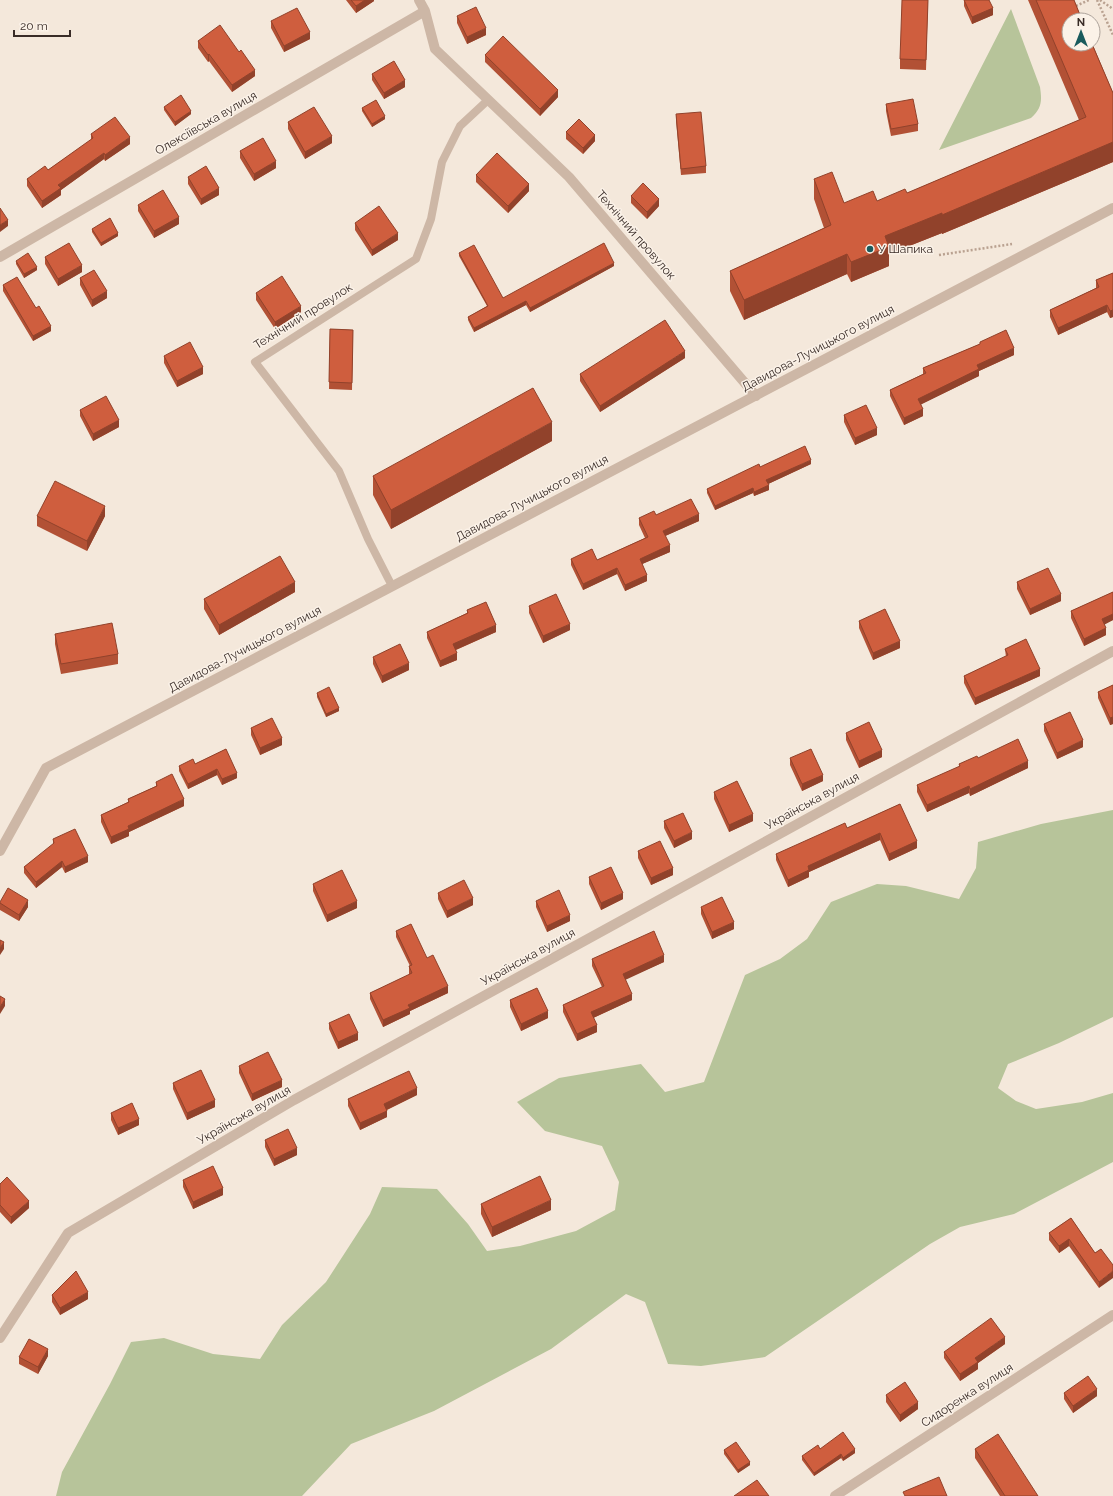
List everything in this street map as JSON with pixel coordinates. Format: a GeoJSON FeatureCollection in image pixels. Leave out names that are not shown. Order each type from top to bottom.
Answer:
{"type":"FeatureCollection","features":[{"type":"Feature","properties":{"kind":"street","name":"Технічний провулок"},"geometry":{"type":"LineString","coordinates":[[419,0],[424,11],[435,49],[569,177],[756,396]]}},
{"type":"Feature","properties":{"kind":"street","name":"Олексіївська вулиця"},"geometry":{"type":"LineString","coordinates":[[0,258],[424,11]]}},
{"type":"Feature","properties":{"kind":"street","name":"Давидова-Лучицького вулиця"},"geometry":{"type":"LineString","coordinates":[[0,851],[46,768],[1113,208]]}},
{"type":"Feature","properties":{"kind":"street","name":"Українська вулиця"},"geometry":{"type":"LineString","coordinates":[[0,1338],[68,1233],[294,1100],[1113,651]]}},
{"type":"Feature","properties":{"kind":"street","name":"Сидоренка вулиця"},"geometry":{"type":"LineString","coordinates":[[835,1496],[1113,1315]]}},
{"type":"Feature","properties":{"kind":"lane","name":"Технічний провулок"},"geometry":{"type":"LineString","coordinates":[[392,586],[368,539],[339,471],[255,362],[416,259],[431,219],[442,162],[460,126],[488,100]]}},
{"type":"Feature","properties":{"kind":"path"},"geometry":{"type":"LineString","coordinates":[[1076,6],[1089,0]]}},
{"type":"Feature","properties":{"kind":"path"},"geometry":{"type":"LineString","coordinates":[[1098,0],[1113,9]]}},
{"type":"Feature","properties":{"kind":"path"},"geometry":{"type":"LineString","coordinates":[[1098,0],[1113,35]]}},
{"type":"Feature","properties":{"kind":"path"},"geometry":{"type":"LineString","coordinates":[[939,255],[987,246],[1016,244]]}},
{"type":"Feature","properties":{"kind":"green space"},"geometry":{"type":"Polygon","coordinates":[[[1011,9],[1040,87],[1041,100],[1037,111],[1031,118],[939,150],[1011,9]]]}},
{"type":"Feature","properties":{"kind":"green space"},"geometry":{"type":"Polygon","coordinates":[[[1113,810],[1113,1017],[1059,1043],[1008,1064],[998,1088],[1016,1101],[1036,1109],[1082,1102],[1113,1093],[1113,1162],[1014,1214],[960,1227],[930,1244],[765,1357],[701,1366],[668,1364],[645,1302],[626,1294],[551,1349],[434,1411],[351,1444],[302,1496],[56,1496],[62,1472],[131,1342],[164,1338],[213,1354],[260,1359],[282,1325],[326,1282],[370,1214],[382,1187],[437,1189],[468,1224],[487,1251],[520,1246],[576,1231],[615,1210],[619,1182],[602,1146],[545,1131],[517,1102],[559,1078],[641,1064],[665,1092],[704,1082],[745,975],[780,959],[807,939],[831,902],[877,884],[906,886],[959,899],[976,868],[978,842],[1041,824],[1113,810]]]}},
{"type":"Feature","properties":{"kind":"building"},"geometry":{"type":"Polygon","coordinates":[[[351,0],[365,0],[356,6],[351,0]]]}},
{"type":"Feature","properties":{"kind":"building"},"geometry":{"type":"Polygon","coordinates":[[[902,0],[928,0],[926,60],[900,59],[902,0]]]}},
{"type":"Feature","properties":{"kind":"building"},"geometry":{"type":"Polygon","coordinates":[[[964,0],[989,0],[993,8],[972,17],[964,0]]]}},
{"type":"Feature","properties":{"kind":"building"},"geometry":{"type":"Polygon","coordinates":[[[1036,0],[1074,0],[1079,12],[1061,12],[1061,52],[1095,52],[1113,93],[1113,142],[942,215],[942,213],[885,236],[889,247],[851,262],[847,254],[744,300],[730,271],[831,225],[814,179],[832,172],[844,203],[873,191],[877,201],[905,189],[907,193],[1086,117],[1036,0]]]}},
{"type":"Feature","properties":{"kind":"building"},"geometry":{"type":"Polygon","coordinates":[[[476,7],[486,28],[467,37],[457,16],[476,7]]]}},
{"type":"Feature","properties":{"kind":"building"},"geometry":{"type":"Polygon","coordinates":[[[297,8],[310,32],[284,46],[271,21],[297,8]]]}},
{"type":"Feature","properties":{"kind":"building"},"geometry":{"type":"Polygon","coordinates":[[[220,25],[239,52],[241,50],[255,70],[232,85],[198,41],[220,25]]]}},
{"type":"Feature","properties":{"kind":"building"},"geometry":{"type":"Polygon","coordinates":[[[503,36],[558,90],[540,109],[485,55],[503,36]]]}},
{"type":"Feature","properties":{"kind":"building"},"geometry":{"type":"Polygon","coordinates":[[[394,61],[405,80],[384,93],[372,74],[394,61]]]}},
{"type":"Feature","properties":{"kind":"building"},"geometry":{"type":"Polygon","coordinates":[[[181,95],[191,111],[175,122],[164,107],[181,95]]]}},
{"type":"Feature","properties":{"kind":"building"},"geometry":{"type":"Polygon","coordinates":[[[913,99],[918,124],[891,129],[886,104],[913,99]]]}},
{"type":"Feature","properties":{"kind":"building"},"geometry":{"type":"Polygon","coordinates":[[[376,100],[385,116],[372,124],[362,108],[376,100]]]}},
{"type":"Feature","properties":{"kind":"building"},"geometry":{"type":"Polygon","coordinates":[[[314,107],[332,136],[305,152],[288,122],[314,107]]]}},
{"type":"Feature","properties":{"kind":"building"},"geometry":{"type":"Polygon","coordinates":[[[701,112],[706,166],[681,169],[676,114],[701,112]]]}},
{"type":"Feature","properties":{"kind":"building"},"geometry":{"type":"Polygon","coordinates":[[[115,117],[130,137],[58,185],[61,188],[42,201],[27,179],[45,166],[48,170],[93,138],[91,134],[115,117]]]}},
{"type":"Feature","properties":{"kind":"building"},"geometry":{"type":"Polygon","coordinates":[[[579,119],[595,135],[583,148],[566,132],[579,119]]]}},
{"type":"Feature","properties":{"kind":"building"},"geometry":{"type":"Polygon","coordinates":[[[263,138],[276,161],[254,174],[240,151],[263,138]]]}},
{"type":"Feature","properties":{"kind":"building"},"geometry":{"type":"Polygon","coordinates":[[[497,153],[529,184],[508,206],[476,175],[497,153]]]}},
{"type":"Feature","properties":{"kind":"building"},"geometry":{"type":"Polygon","coordinates":[[[206,166],[219,188],[201,199],[188,177],[206,166]]]}},
{"type":"Feature","properties":{"kind":"building"},"geometry":{"type":"Polygon","coordinates":[[[643,183],[659,199],[647,212],[631,196],[643,183]]]}},
{"type":"Feature","properties":{"kind":"building"},"geometry":{"type":"Polygon","coordinates":[[[163,190],[179,217],[154,231],[138,205],[163,190]]]}},
{"type":"Feature","properties":{"kind":"building"},"geometry":{"type":"Polygon","coordinates":[[[379,206],[398,233],[372,250],[355,223],[379,206]]]}},
{"type":"Feature","properties":{"kind":"building"},"geometry":{"type":"Polygon","coordinates":[[[0,208],[8,220],[0,225],[0,208]]]}},
{"type":"Feature","properties":{"kind":"building"},"geometry":{"type":"Polygon","coordinates":[[[110,218],[118,233],[101,243],[92,229],[110,218]]]}},
{"type":"Feature","properties":{"kind":"building"},"geometry":{"type":"Polygon","coordinates":[[[69,243],[82,265],[58,279],[45,257],[69,243]]]}},
{"type":"Feature","properties":{"kind":"building"},"geometry":{"type":"Polygon","coordinates":[[[604,243],[614,263],[530,308],[526,301],[474,328],[468,317],[488,306],[459,253],[474,245],[503,298],[604,243]]]}},
{"type":"Feature","properties":{"kind":"building"},"geometry":{"type":"Polygon","coordinates":[[[28,253],[37,267],[24,274],[16,261],[28,253]]]}},
{"type":"Feature","properties":{"kind":"building"},"geometry":{"type":"Polygon","coordinates":[[[94,270],[107,291],[92,300],[80,278],[94,270]]]}},
{"type":"Feature","properties":{"kind":"building"},"geometry":{"type":"Polygon","coordinates":[[[1113,273],[1113,310],[1110,311],[1107,305],[1058,328],[1050,310],[1099,287],[1096,280],[1113,273]]]}},
{"type":"Feature","properties":{"kind":"building"},"geometry":{"type":"Polygon","coordinates":[[[282,276],[301,306],[275,322],[256,293],[282,276]]]}},
{"type":"Feature","properties":{"kind":"building"},"geometry":{"type":"Polygon","coordinates":[[[17,277],[36,308],[39,306],[51,326],[33,336],[3,285],[17,277]]]}},
{"type":"Feature","properties":{"kind":"building"},"geometry":{"type":"Polygon","coordinates":[[[665,320],[685,351],[600,406],[580,374],[665,320]]]}},
{"type":"Feature","properties":{"kind":"building"},"geometry":{"type":"Polygon","coordinates":[[[330,329],[353,330],[352,383],[329,382],[330,329]]]}},
{"type":"Feature","properties":{"kind":"building"},"geometry":{"type":"Polygon","coordinates":[[[1006,330],[1014,348],[977,365],[979,369],[918,399],[923,409],[904,418],[890,390],[926,373],[923,368],[980,344],[980,342],[1006,330]]]}},
{"type":"Feature","properties":{"kind":"building"},"geometry":{"type":"Polygon","coordinates":[[[190,342],[203,367],[177,381],[164,356],[190,342]]]}},
{"type":"Feature","properties":{"kind":"building"},"geometry":{"type":"Polygon","coordinates":[[[533,388],[552,422],[391,510],[373,476],[533,388]]]}},
{"type":"Feature","properties":{"kind":"building"},"geometry":{"type":"Polygon","coordinates":[[[106,396],[119,420],[93,434],[80,410],[106,396]]]}},
{"type":"Feature","properties":{"kind":"building"},"geometry":{"type":"Polygon","coordinates":[[[866,405],[877,428],[855,438],[844,415],[866,405]]]}},
{"type":"Feature","properties":{"kind":"building"},"geometry":{"type":"Polygon","coordinates":[[[805,446],[811,460],[766,480],[769,485],[754,492],[753,488],[715,506],[707,489],[759,464],[760,467],[805,446]]]}},
{"type":"Feature","properties":{"kind":"building"},"geometry":{"type":"Polygon","coordinates":[[[55,481],[105,506],[87,541],[37,516],[55,481]]]}},
{"type":"Feature","properties":{"kind":"building"},"geometry":{"type":"Polygon","coordinates":[[[691,499],[699,514],[663,531],[670,545],[640,559],[647,575],[625,585],[617,568],[583,584],[571,559],[592,549],[597,560],[648,537],[639,518],[654,511],[656,515],[691,499]]]}},
{"type":"Feature","properties":{"kind":"building"},"geometry":{"type":"Polygon","coordinates":[[[280,556],[295,582],[219,625],[204,599],[280,556]]]}},
{"type":"Feature","properties":{"kind":"building"},"geometry":{"type":"Polygon","coordinates":[[[1048,568],[1061,594],[1030,609],[1017,582],[1048,568]]]}},
{"type":"Feature","properties":{"kind":"building"},"geometry":{"type":"Polygon","coordinates":[[[1113,592],[1113,614],[1102,619],[1106,628],[1084,639],[1071,611],[1113,592]]]}},
{"type":"Feature","properties":{"kind":"building"},"geometry":{"type":"Polygon","coordinates":[[[556,594],[570,624],[543,636],[529,606],[556,594]]]}},
{"type":"Feature","properties":{"kind":"building"},"geometry":{"type":"Polygon","coordinates":[[[486,602],[496,625],[453,644],[457,653],[440,661],[427,632],[468,613],[467,610],[486,602]]]}},
{"type":"Feature","properties":{"kind":"building"},"geometry":{"type":"Polygon","coordinates":[[[885,609],[900,641],[873,653],[859,621],[885,609]]]}},
{"type":"Feature","properties":{"kind":"building"},"geometry":{"type":"Polygon","coordinates":[[[112,623],[118,654],[61,664],[55,634],[112,623]]]}},
{"type":"Feature","properties":{"kind":"building"},"geometry":{"type":"Polygon","coordinates":[[[1026,639],[1040,669],[975,698],[964,676],[1008,655],[1005,649],[1026,639]]]}},
{"type":"Feature","properties":{"kind":"building"},"geometry":{"type":"Polygon","coordinates":[[[400,644],[409,663],[382,676],[373,657],[400,644]]]}},
{"type":"Feature","properties":{"kind":"building"},"geometry":{"type":"Polygon","coordinates":[[[1113,685],[1113,717],[1110,718],[1098,692],[1113,685]]]}},
{"type":"Feature","properties":{"kind":"building"},"geometry":{"type":"Polygon","coordinates":[[[329,687],[339,708],[326,714],[317,693],[329,687]]]}},
{"type":"Feature","properties":{"kind":"building"},"geometry":{"type":"Polygon","coordinates":[[[1070,712],[1083,740],[1057,753],[1044,724],[1070,712]]]}},
{"type":"Feature","properties":{"kind":"building"},"geometry":{"type":"Polygon","coordinates":[[[272,718],[282,738],[260,748],[251,728],[272,718]]]}},
{"type":"Feature","properties":{"kind":"building"},"geometry":{"type":"Polygon","coordinates":[[[869,722],[882,750],[859,761],[846,733],[869,722]]]}},
{"type":"Feature","properties":{"kind":"building"},"geometry":{"type":"Polygon","coordinates":[[[1018,739],[1028,761],[970,789],[969,786],[927,805],[917,785],[960,766],[959,764],[977,756],[978,758],[1018,739]]]}},
{"type":"Feature","properties":{"kind":"building"},"geometry":{"type":"Polygon","coordinates":[[[226,749],[237,773],[222,779],[217,769],[188,784],[179,766],[193,759],[195,764],[226,749]]]}},
{"type":"Feature","properties":{"kind":"building"},"geometry":{"type":"Polygon","coordinates":[[[811,749],[823,775],[802,784],[790,758],[811,749]]]}},
{"type":"Feature","properties":{"kind":"building"},"geometry":{"type":"Polygon","coordinates":[[[172,774],[184,799],[128,826],[129,829],[111,837],[101,815],[129,802],[128,799],[157,786],[156,782],[172,774]]]}},
{"type":"Feature","properties":{"kind":"building"},"geometry":{"type":"Polygon","coordinates":[[[737,781],[753,814],[729,825],[714,792],[737,781]]]}},
{"type":"Feature","properties":{"kind":"building"},"geometry":{"type":"Polygon","coordinates":[[[900,804],[917,841],[889,854],[880,833],[808,866],[809,870],[788,880],[776,854],[845,823],[847,828],[900,804]]]}},
{"type":"Feature","properties":{"kind":"building"},"geometry":{"type":"Polygon","coordinates":[[[683,813],[692,832],[674,841],[664,821],[683,813]]]}},
{"type":"Feature","properties":{"kind":"building"},"geometry":{"type":"Polygon","coordinates":[[[75,829],[88,856],[65,867],[62,861],[36,882],[24,867],[54,843],[53,839],[75,829]]]}},
{"type":"Feature","properties":{"kind":"building"},"geometry":{"type":"Polygon","coordinates":[[[660,841],[673,868],[651,878],[638,851],[660,841]]]}},
{"type":"Feature","properties":{"kind":"building"},"geometry":{"type":"Polygon","coordinates":[[[611,867],[623,893],[601,903],[589,877],[611,867]]]}},
{"type":"Feature","properties":{"kind":"building"},"geometry":{"type":"Polygon","coordinates":[[[342,870],[357,901],[327,915],[313,884],[342,870]]]}},
{"type":"Feature","properties":{"kind":"building"},"geometry":{"type":"Polygon","coordinates":[[[464,880],[473,898],[447,911],[438,893],[464,880]]]}},
{"type":"Feature","properties":{"kind":"building"},"geometry":{"type":"Polygon","coordinates":[[[8,888],[28,900],[19,915],[0,903],[8,888]]]}},
{"type":"Feature","properties":{"kind":"building"},"geometry":{"type":"Polygon","coordinates":[[[559,890],[570,915],[547,926],[536,901],[559,890]]]}},
{"type":"Feature","properties":{"kind":"building"},"geometry":{"type":"Polygon","coordinates":[[[722,897],[734,922],[712,932],[701,907],[722,897]]]}},
{"type":"Feature","properties":{"kind":"building"},"geometry":{"type":"Polygon","coordinates":[[[411,924],[427,958],[433,955],[448,986],[408,1005],[410,1008],[383,1020],[370,993],[412,973],[409,966],[412,965],[396,931],[411,924]]]}},
{"type":"Feature","properties":{"kind":"building"},"geometry":{"type":"Polygon","coordinates":[[[654,931],[664,955],[623,974],[632,994],[591,1012],[597,1025],[577,1034],[563,1005],[604,986],[592,959],[654,931]]]}},
{"type":"Feature","properties":{"kind":"building"},"geometry":{"type":"Polygon","coordinates":[[[0,940],[4,942],[0,948],[0,940]]]}},
{"type":"Feature","properties":{"kind":"building"},"geometry":{"type":"Polygon","coordinates":[[[537,988],[548,1011],[521,1024],[510,1000],[537,988]]]}},
{"type":"Feature","properties":{"kind":"building"},"geometry":{"type":"Polygon","coordinates":[[[0,996],[5,999],[0,1007],[0,996]]]}},
{"type":"Feature","properties":{"kind":"building"},"geometry":{"type":"Polygon","coordinates":[[[349,1014],[358,1033],[338,1042],[329,1023],[349,1014]]]}},
{"type":"Feature","properties":{"kind":"building"},"geometry":{"type":"Polygon","coordinates":[[[268,1052],[282,1080],[252,1094],[239,1066],[268,1052]]]}},
{"type":"Feature","properties":{"kind":"building"},"geometry":{"type":"Polygon","coordinates":[[[201,1070],[215,1100],[187,1113],[173,1083],[201,1070]]]}},
{"type":"Feature","properties":{"kind":"building"},"geometry":{"type":"Polygon","coordinates":[[[409,1071],[417,1088],[384,1104],[387,1111],[360,1123],[348,1099],[409,1071]]]}},
{"type":"Feature","properties":{"kind":"building"},"geometry":{"type":"Polygon","coordinates":[[[132,1103],[139,1119],[118,1128],[111,1113],[132,1103]]]}},
{"type":"Feature","properties":{"kind":"building"},"geometry":{"type":"Polygon","coordinates":[[[288,1129],[297,1148],[274,1159],[265,1140],[288,1129]]]}},
{"type":"Feature","properties":{"kind":"building"},"geometry":{"type":"Polygon","coordinates":[[[213,1166],[223,1188],[193,1202],[183,1180],[213,1166]]]}},
{"type":"Feature","properties":{"kind":"building"},"geometry":{"type":"Polygon","coordinates":[[[540,1176],[551,1200],[492,1227],[481,1204],[540,1176]]]}},
{"type":"Feature","properties":{"kind":"building"},"geometry":{"type":"Polygon","coordinates":[[[7,1177],[29,1201],[11,1217],[0,1205],[0,1184],[7,1177]]]}},
{"type":"Feature","properties":{"kind":"building"},"geometry":{"type":"Polygon","coordinates":[[[1071,1218],[1095,1253],[1101,1249],[1113,1265],[1113,1271],[1099,1282],[1069,1239],[1059,1246],[1049,1233],[1071,1218]]]}},
{"type":"Feature","properties":{"kind":"building"},"geometry":{"type":"Polygon","coordinates":[[[76,1271],[88,1292],[60,1308],[52,1295],[76,1271]]]}},
{"type":"Feature","properties":{"kind":"building"},"geometry":{"type":"Polygon","coordinates":[[[991,1318],[1005,1337],[975,1358],[978,1362],[960,1374],[944,1352],[991,1318]]]}},
{"type":"Feature","properties":{"kind":"building"},"geometry":{"type":"Polygon","coordinates":[[[29,1339],[48,1349],[38,1367],[19,1357],[29,1339]]]}},
{"type":"Feature","properties":{"kind":"building"},"geometry":{"type":"Polygon","coordinates":[[[1088,1376],[1097,1389],[1073,1406],[1064,1393],[1088,1376]]]}},
{"type":"Feature","properties":{"kind":"building"},"geometry":{"type":"Polygon","coordinates":[[[905,1382],[918,1402],[900,1415],[886,1395],[905,1382]]]}},
{"type":"Feature","properties":{"kind":"building"},"geometry":{"type":"Polygon","coordinates":[[[843,1432],[855,1449],[843,1458],[841,1454],[814,1473],[802,1456],[818,1445],[820,1449],[843,1432]]]}},
{"type":"Feature","properties":{"kind":"building"},"geometry":{"type":"Polygon","coordinates":[[[998,1434],[1038,1496],[1005,1496],[975,1449],[998,1434]]]}},
{"type":"Feature","properties":{"kind":"building"},"geometry":{"type":"Polygon","coordinates":[[[736,1442],[750,1462],[738,1470],[724,1450],[736,1442]]]}},
{"type":"Feature","properties":{"kind":"building"},"geometry":{"type":"Polygon","coordinates":[[[939,1477],[947,1496],[905,1496],[903,1492],[939,1477]]]}},
{"type":"Feature","properties":{"kind":"building"},"geometry":{"type":"Polygon","coordinates":[[[757,1480],[769,1496],[734,1496],[757,1480]]]}},
{"type":"Feature","properties":{"kind":"place","name":"У Шапика"},"geometry":{"type":"Point","coordinates":[870,249]}}]}
